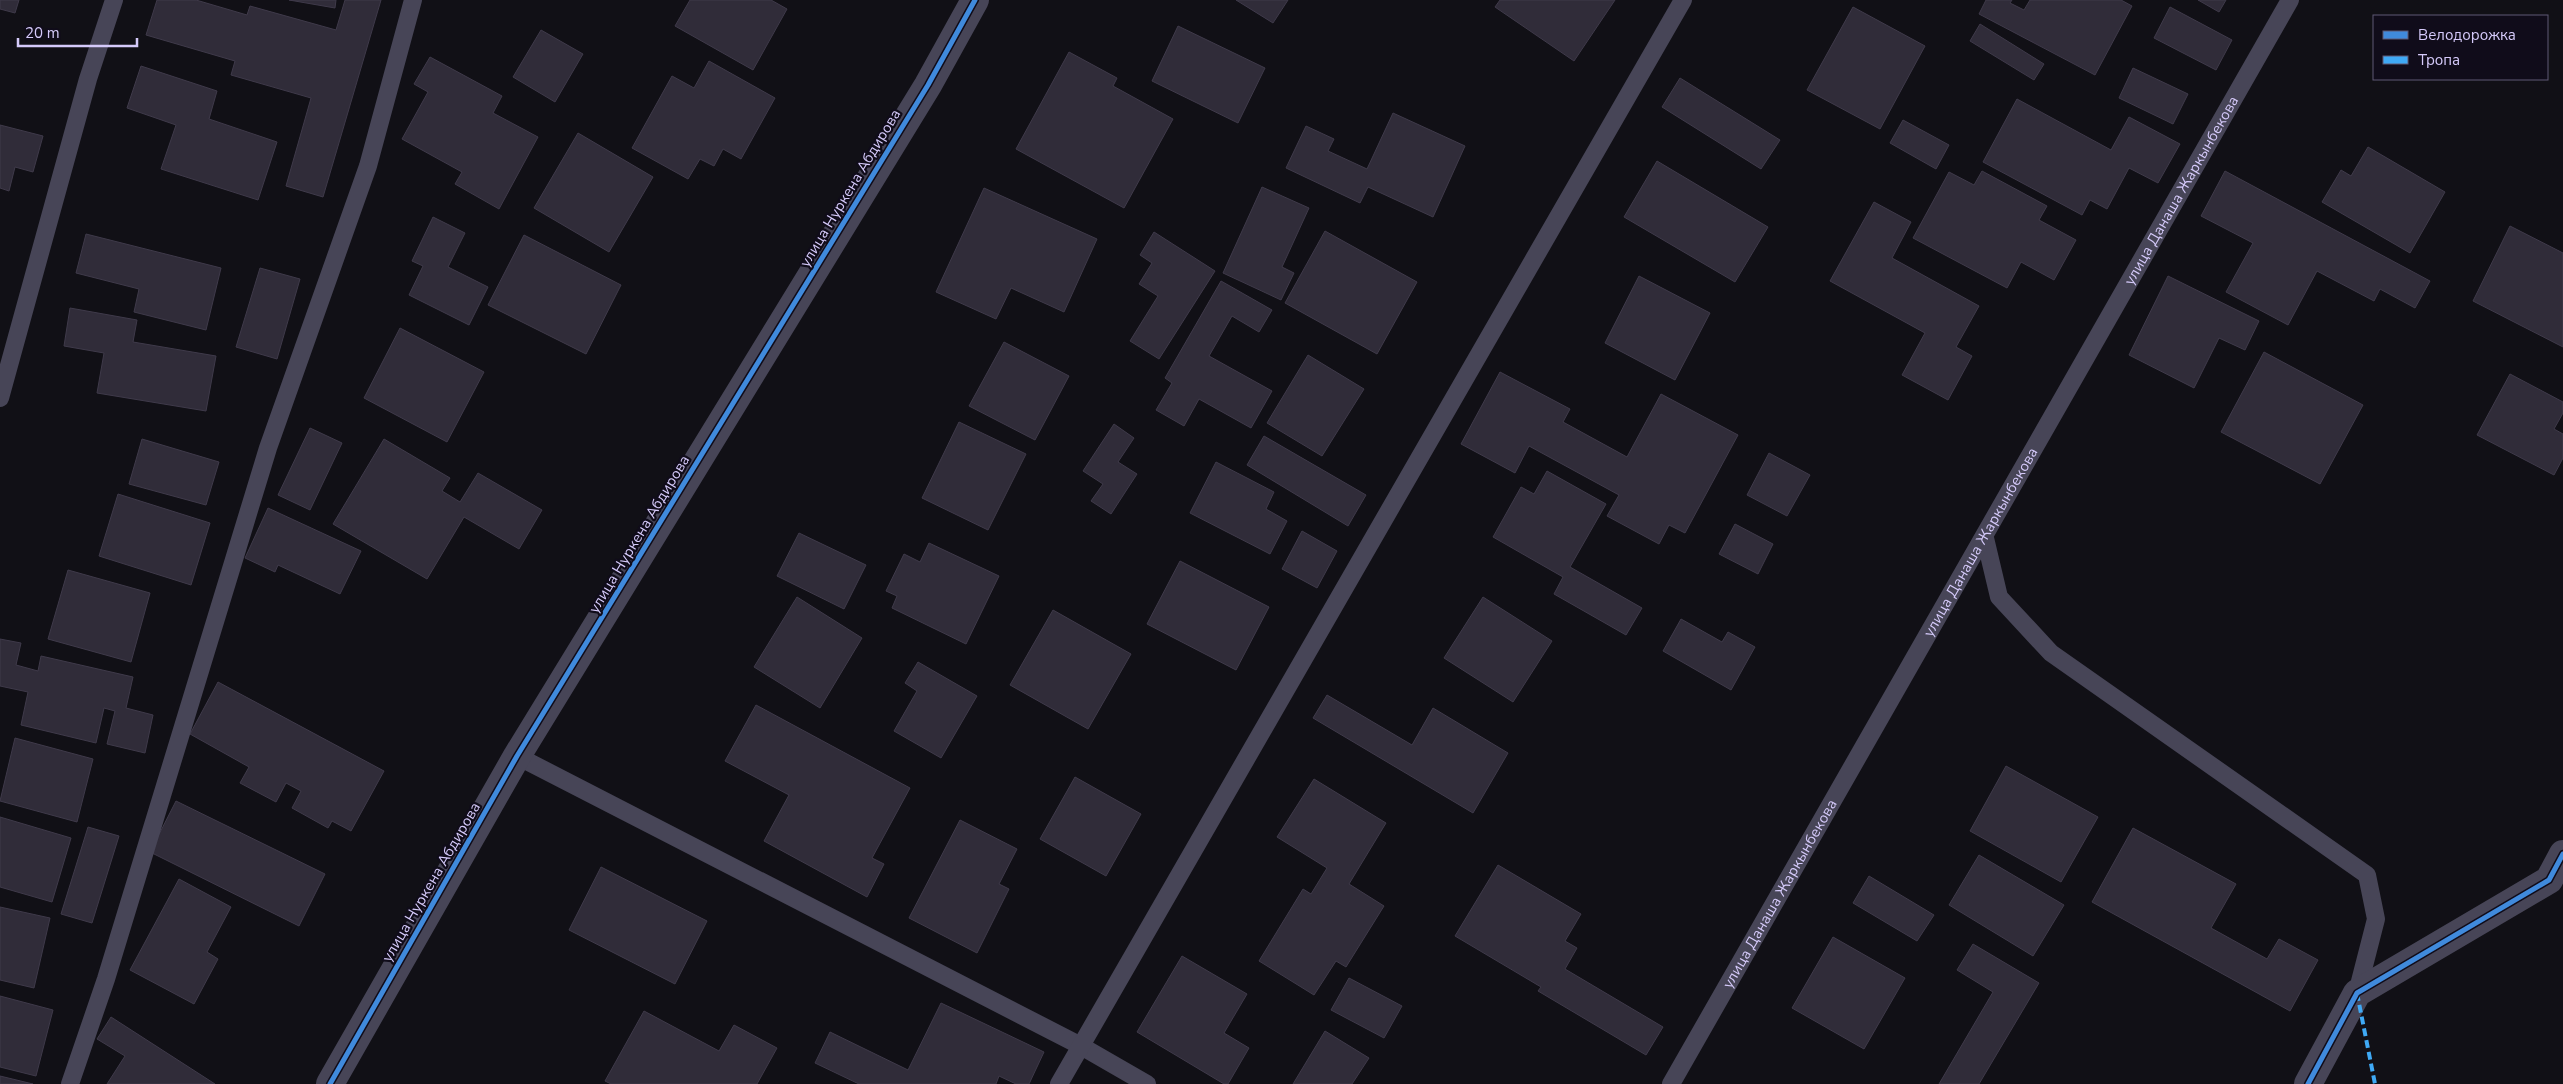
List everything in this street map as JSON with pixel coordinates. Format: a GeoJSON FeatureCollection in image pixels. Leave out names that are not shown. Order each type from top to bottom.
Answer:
{"type":"FeatureCollection","features":[{"type":"Feature","properties":{"kind":"street","name":"улица Нуркена Абдирова"},"geometry":{"type":"LineString","coordinates":[[330,1084],[517,756],[922,94],[975,0]]}},
{"type":"Feature","properties":{"kind":"street"},"geometry":{"type":"LineString","coordinates":[[2308,1084],[2357,993],[2548,880],[2563,854]]}},
{"type":"Feature","properties":{"kind":"lane"},"geometry":{"type":"LineString","coordinates":[[0,398],[88,79],[114,0]]}},
{"type":"Feature","properties":{"kind":"lane"},"geometry":{"type":"LineString","coordinates":[[70,1084],[108,969],[268,448],[368,166],[413,0]]}},
{"type":"Feature","properties":{"kind":"lane"},"geometry":{"type":"LineString","coordinates":[[1059,1084],[1683,0]]}},
{"type":"Feature","properties":{"kind":"lane","name":"улица Данаша Жаркынбекова"},"geometry":{"type":"LineString","coordinates":[[1671,1084],[1985,538],[2290,0]]}},
{"type":"Feature","properties":{"kind":"lane"},"geometry":{"type":"LineString","coordinates":[[1985,538],[1999,598],[2052,653],[2367,875],[2376,919],[2357,993]]}},
{"type":"Feature","properties":{"kind":"lane"},"geometry":{"type":"LineString","coordinates":[[517,756],[1081,1046],[1147,1084]]}},
{"type":"Feature","properties":{"kind":"building"},"geometry":{"type":"Polygon","coordinates":[[[0,0],[19,0],[15,13],[0,9],[0,0]]]}},
{"type":"Feature","properties":{"kind":"building"},"geometry":{"type":"Polygon","coordinates":[[[157,0],[196,0],[247,15],[250,6],[336,30],[345,0],[381,0],[323,197],[286,186],[311,98],[231,75],[235,61],[146,35],[157,0]]]}},
{"type":"Feature","properties":{"kind":"building"},"geometry":{"type":"Polygon","coordinates":[[[289,0],[336,0],[335,8],[289,0]]]}},
{"type":"Feature","properties":{"kind":"building"},"geometry":{"type":"Polygon","coordinates":[[[690,0],[771,0],[787,9],[753,70],[675,26],[690,0]]]}},
{"type":"Feature","properties":{"kind":"building"},"geometry":{"type":"Polygon","coordinates":[[[1236,0],[1288,0],[1273,23],[1236,0]]]}},
{"type":"Feature","properties":{"kind":"building"},"geometry":{"type":"Polygon","coordinates":[[[1500,0],[1615,0],[1574,61],[1495,7],[1500,0]]]}},
{"type":"Feature","properties":{"kind":"building"},"geometry":{"type":"Polygon","coordinates":[[[1986,0],[2012,0],[2010,3],[2024,10],[2030,0],[2121,0],[2132,6],[2095,75],[1979,14],[1986,0]]]}},
{"type":"Feature","properties":{"kind":"building"},"geometry":{"type":"Polygon","coordinates":[[[2198,0],[2226,0],[2219,12],[2198,0]]]}},
{"type":"Feature","properties":{"kind":"building"},"geometry":{"type":"Polygon","coordinates":[[[1853,7],[1925,46],[1880,129],[1807,90],[1853,7]]]}},
{"type":"Feature","properties":{"kind":"building"},"geometry":{"type":"Polygon","coordinates":[[[2170,7],[2232,40],[2216,70],[2154,38],[2170,7]]]}},
{"type":"Feature","properties":{"kind":"building"},"geometry":{"type":"Polygon","coordinates":[[[1980,24],[2044,64],[2034,80],[1970,41],[1980,24]]]}},
{"type":"Feature","properties":{"kind":"building"},"geometry":{"type":"Polygon","coordinates":[[[1178,26],[1265,68],[1238,123],[1152,81],[1178,26]]]}},
{"type":"Feature","properties":{"kind":"building"},"geometry":{"type":"Polygon","coordinates":[[[541,30],[583,54],[555,102],[513,77],[541,30]]]}},
{"type":"Feature","properties":{"kind":"building"},"geometry":{"type":"Polygon","coordinates":[[[1069,52],[1117,78],[1113,86],[1173,119],[1124,208],[1016,149],[1069,52]]]}},
{"type":"Feature","properties":{"kind":"building"},"geometry":{"type":"Polygon","coordinates":[[[430,57],[502,96],[493,113],[538,137],[499,209],[455,184],[462,172],[402,139],[428,92],[414,84],[430,57]]]}},
{"type":"Feature","properties":{"kind":"building"},"geometry":{"type":"Polygon","coordinates":[[[709,61],[775,98],[741,159],[723,149],[714,166],[700,159],[688,179],[632,148],[672,76],[694,88],[709,61]]]}},
{"type":"Feature","properties":{"kind":"building"},"geometry":{"type":"Polygon","coordinates":[[[141,66],[217,91],[209,119],[277,142],[258,200],[161,169],[176,125],[127,108],[141,66]]]}},
{"type":"Feature","properties":{"kind":"building"},"geometry":{"type":"Polygon","coordinates":[[[2133,68],[2188,94],[2173,124],[2119,98],[2133,68]]]}},
{"type":"Feature","properties":{"kind":"building"},"geometry":{"type":"Polygon","coordinates":[[[1680,78],[1780,140],[1761,169],[1662,107],[1680,78]]]}},
{"type":"Feature","properties":{"kind":"building"},"geometry":{"type":"Polygon","coordinates":[[[2017,99],[2111,150],[2129,117],[2180,144],[2158,183],[2129,168],[2107,209],[2090,200],[2082,215],[1983,162],[2017,99]]]}},
{"type":"Feature","properties":{"kind":"building"},"geometry":{"type":"Polygon","coordinates":[[[1393,113],[1465,146],[1433,217],[1368,187],[1360,203],[1286,168],[1306,126],[1334,139],[1328,151],[1367,169],[1393,113]]]}},
{"type":"Feature","properties":{"kind":"building"},"geometry":{"type":"Polygon","coordinates":[[[1903,120],[1949,145],[1936,169],[1890,143],[1903,120]]]}},
{"type":"Feature","properties":{"kind":"building"},"geometry":{"type":"Polygon","coordinates":[[[0,125],[43,136],[33,172],[15,167],[9,191],[0,188],[0,125]]]}},
{"type":"Feature","properties":{"kind":"building"},"geometry":{"type":"Polygon","coordinates":[[[578,133],[653,177],[609,252],[534,208],[578,133]]]}},
{"type":"Feature","properties":{"kind":"building"},"geometry":{"type":"Polygon","coordinates":[[[2368,147],[2445,192],[2410,253],[2322,202],[2341,170],[2351,176],[2368,147]]]}},
{"type":"Feature","properties":{"kind":"building"},"geometry":{"type":"Polygon","coordinates":[[[1657,161],[1768,227],[1735,282],[1624,217],[1657,161]]]}},
{"type":"Feature","properties":{"kind":"building"},"geometry":{"type":"Polygon","coordinates":[[[1982,171],[2047,206],[2039,220],[2076,240],[2054,280],[2021,262],[2007,288],[1913,238],[1949,172],[1974,185],[1982,171]]]}},
{"type":"Feature","properties":{"kind":"building"},"geometry":{"type":"Polygon","coordinates":[[[2225,171],[2430,281],[2415,308],[2380,289],[2374,301],[2317,271],[2288,325],[2226,292],[2253,243],[2201,216],[2225,171]]]}},
{"type":"Feature","properties":{"kind":"building"},"geometry":{"type":"Polygon","coordinates":[[[1262,187],[1309,208],[1282,267],[1294,273],[1281,300],[1223,273],[1262,187]]]}},
{"type":"Feature","properties":{"kind":"building"},"geometry":{"type":"Polygon","coordinates":[[[984,188],[1097,239],[1064,312],[1011,288],[996,319],[936,292],[984,188]]]}},
{"type":"Feature","properties":{"kind":"building"},"geometry":{"type":"Polygon","coordinates":[[[1874,202],[1911,222],[1892,258],[1979,306],[1956,347],[1972,356],[1948,400],[1902,375],[1925,333],[1830,281],[1874,202]]]}},
{"type":"Feature","properties":{"kind":"building"},"geometry":{"type":"Polygon","coordinates":[[[433,217],[465,233],[448,267],[488,287],[469,325],[409,295],[423,266],[412,261],[433,217]]]}},
{"type":"Feature","properties":{"kind":"building"},"geometry":{"type":"Polygon","coordinates":[[[2510,226],[2563,253],[2563,347],[2473,301],[2510,226]]]}},
{"type":"Feature","properties":{"kind":"building"},"geometry":{"type":"Polygon","coordinates":[[[1325,231],[1417,282],[1377,354],[1285,303],[1325,231]]]}},
{"type":"Feature","properties":{"kind":"building"},"geometry":{"type":"Polygon","coordinates":[[[1154,232],[1215,271],[1159,359],[1130,341],[1158,296],[1139,284],[1152,263],[1140,255],[1154,232]]]}},
{"type":"Feature","properties":{"kind":"building"},"geometry":{"type":"Polygon","coordinates":[[[86,234],[221,268],[206,330],[134,312],[139,289],[76,273],[86,234]]]}},
{"type":"Feature","properties":{"kind":"building"},"geometry":{"type":"Polygon","coordinates":[[[524,235],[621,285],[586,354],[488,305],[524,235]]]}},
{"type":"Feature","properties":{"kind":"building"},"geometry":{"type":"Polygon","coordinates":[[[260,268],[300,279],[277,359],[236,347],[260,268]]]}},
{"type":"Feature","properties":{"kind":"building"},"geometry":{"type":"Polygon","coordinates":[[[1639,276],[1710,313],[1675,380],[1605,343],[1639,276]]]}},
{"type":"Feature","properties":{"kind":"building"},"geometry":{"type":"Polygon","coordinates":[[[2168,276],[2259,321],[2245,350],[2219,338],[2194,388],[2129,355],[2168,276]]]}},
{"type":"Feature","properties":{"kind":"building"},"geometry":{"type":"Polygon","coordinates":[[[1221,281],[1272,310],[1259,332],[1232,316],[1209,356],[1272,391],[1251,428],[1199,399],[1184,426],[1156,410],[1172,383],[1165,378],[1221,281]]]}},
{"type":"Feature","properties":{"kind":"building"},"geometry":{"type":"Polygon","coordinates":[[[70,308],[137,320],[133,342],[216,356],[206,411],[97,393],[104,353],[64,346],[70,308]]]}},
{"type":"Feature","properties":{"kind":"building"},"geometry":{"type":"Polygon","coordinates":[[[400,328],[484,372],[447,442],[364,398],[400,328]]]}},
{"type":"Feature","properties":{"kind":"building"},"geometry":{"type":"Polygon","coordinates":[[[1004,342],[1069,376],[1035,440],[969,406],[1004,342]]]}},
{"type":"Feature","properties":{"kind":"building"},"geometry":{"type":"Polygon","coordinates":[[[2264,352],[2363,405],[2320,484],[2221,432],[2264,352]]]}},
{"type":"Feature","properties":{"kind":"building"},"geometry":{"type":"Polygon","coordinates":[[[1308,355],[1364,389],[1322,456],[1267,423],[1308,355]]]}},
{"type":"Feature","properties":{"kind":"building"},"geometry":{"type":"Polygon","coordinates":[[[1500,372],[1570,409],[1563,422],[1627,457],[1661,394],[1738,435],[1685,533],[1669,525],[1659,544],[1607,516],[1619,495],[1529,446],[1515,473],[1461,444],[1500,372]]]}},
{"type":"Feature","properties":{"kind":"building"},"geometry":{"type":"Polygon","coordinates":[[[2510,374],[2563,402],[2563,413],[2554,429],[2563,434],[2563,458],[2554,475],[2477,435],[2510,374]]]}},
{"type":"Feature","properties":{"kind":"building"},"geometry":{"type":"Polygon","coordinates":[[[959,422],[1026,454],[988,530],[922,498],[959,422]]]}},
{"type":"Feature","properties":{"kind":"building"},"geometry":{"type":"Polygon","coordinates":[[[1114,424],[1134,438],[1118,462],[1137,474],[1111,514],[1091,501],[1103,484],[1083,471],[1114,424]]]}},
{"type":"Feature","properties":{"kind":"building"},"geometry":{"type":"Polygon","coordinates":[[[310,428],[342,443],[310,510],[278,495],[310,428]]]}},
{"type":"Feature","properties":{"kind":"building"},"geometry":{"type":"Polygon","coordinates":[[[1264,436],[1366,495],[1348,526],[1247,465],[1264,436]]]}},
{"type":"Feature","properties":{"kind":"building"},"geometry":{"type":"Polygon","coordinates":[[[142,439],[219,462],[206,505],[129,484],[142,439]]]}},
{"type":"Feature","properties":{"kind":"building"},"geometry":{"type":"Polygon","coordinates":[[[384,439],[450,478],[442,491],[460,502],[478,473],[542,510],[519,549],[464,517],[427,579],[333,524],[384,439]]]}},
{"type":"Feature","properties":{"kind":"building"},"geometry":{"type":"Polygon","coordinates":[[[1769,453],[1810,475],[1787,516],[1747,495],[1769,453]]]}},
{"type":"Feature","properties":{"kind":"building"},"geometry":{"type":"Polygon","coordinates":[[[1216,462],[1274,492],[1266,509],[1287,521],[1270,554],[1190,513],[1216,462]]]}},
{"type":"Feature","properties":{"kind":"building"},"geometry":{"type":"Polygon","coordinates":[[[1547,471],[1606,504],[1570,567],[1642,608],[1626,635],[1554,594],[1563,577],[1493,537],[1521,487],[1534,494],[1547,471]]]}},
{"type":"Feature","properties":{"kind":"building"},"geometry":{"type":"Polygon","coordinates":[[[118,494],[210,523],[191,585],[99,556],[118,494]]]}},
{"type":"Feature","properties":{"kind":"building"},"geometry":{"type":"Polygon","coordinates":[[[268,508],[361,551],[340,594],[278,565],[275,572],[245,558],[268,508]]]}},
{"type":"Feature","properties":{"kind":"building"},"geometry":{"type":"Polygon","coordinates":[[[1735,524],[1773,544],[1758,574],[1719,554],[1735,524]]]}},
{"type":"Feature","properties":{"kind":"building"},"geometry":{"type":"Polygon","coordinates":[[[1302,531],[1337,551],[1317,588],[1282,569],[1302,531]]]}},
{"type":"Feature","properties":{"kind":"building"},"geometry":{"type":"Polygon","coordinates":[[[799,533],[866,565],[844,609],[777,576],[799,533]]]}},
{"type":"Feature","properties":{"kind":"building"},"geometry":{"type":"Polygon","coordinates":[[[929,543],[999,576],[966,644],[892,608],[897,596],[886,591],[904,554],[920,562],[929,543]]]}},
{"type":"Feature","properties":{"kind":"building"},"geometry":{"type":"Polygon","coordinates":[[[1180,561],[1269,607],[1236,670],[1147,624],[1180,561]]]}},
{"type":"Feature","properties":{"kind":"building"},"geometry":{"type":"Polygon","coordinates":[[[68,570],[150,593],[131,662],[48,639],[68,570]]]}},
{"type":"Feature","properties":{"kind":"building"},"geometry":{"type":"Polygon","coordinates":[[[797,597],[862,638],[820,708],[754,667],[797,597]]]}},
{"type":"Feature","properties":{"kind":"building"},"geometry":{"type":"Polygon","coordinates":[[[1483,597],[1552,641],[1513,702],[1444,658],[1483,597]]]}},
{"type":"Feature","properties":{"kind":"building"},"geometry":{"type":"Polygon","coordinates":[[[1053,610],[1131,654],[1088,729],[1010,685],[1053,610]]]}},
{"type":"Feature","properties":{"kind":"building"},"geometry":{"type":"Polygon","coordinates":[[[1681,619],[1722,642],[1728,632],[1755,647],[1731,690],[1663,651],[1681,619]]]}},
{"type":"Feature","properties":{"kind":"building"},"geometry":{"type":"Polygon","coordinates":[[[0,639],[21,643],[16,665],[38,671],[41,656],[133,677],[126,708],[153,715],[145,753],[107,744],[115,711],[104,708],[96,743],[21,725],[28,692],[0,686],[0,639]]]}},
{"type":"Feature","properties":{"kind":"building"},"geometry":{"type":"Polygon","coordinates":[[[918,662],[977,696],[941,758],[894,731],[917,691],[905,683],[918,662]]]}},
{"type":"Feature","properties":{"kind":"building"},"geometry":{"type":"Polygon","coordinates":[[[218,682],[384,771],[351,831],[332,821],[328,828],[292,808],[301,791],[286,783],[276,802],[240,783],[249,767],[190,734],[218,682]]]}},
{"type":"Feature","properties":{"kind":"building"},"geometry":{"type":"Polygon","coordinates":[[[1327,695],[1412,745],[1433,708],[1508,753],[1473,813],[1313,718],[1327,695]]]}},
{"type":"Feature","properties":{"kind":"building"},"geometry":{"type":"Polygon","coordinates":[[[756,705],[910,788],[872,858],[884,864],[867,897],[764,841],[789,795],[725,761],[756,705]]]}},
{"type":"Feature","properties":{"kind":"building"},"geometry":{"type":"Polygon","coordinates":[[[15,738],[93,759],[77,822],[0,801],[15,738]]]}},
{"type":"Feature","properties":{"kind":"building"},"geometry":{"type":"Polygon","coordinates":[[[2006,766],[2098,817],[2061,882],[1970,831],[2006,766]]]}},
{"type":"Feature","properties":{"kind":"building"},"geometry":{"type":"Polygon","coordinates":[[[1075,777],[1141,814],[1106,876],[1040,839],[1075,777]]]}},
{"type":"Feature","properties":{"kind":"building"},"geometry":{"type":"Polygon","coordinates":[[[1314,779],[1386,823],[1349,884],[1384,906],[1346,967],[1336,961],[1314,995],[1259,961],[1303,889],[1311,894],[1327,868],[1277,837],[1314,779]]]}},
{"type":"Feature","properties":{"kind":"building"},"geometry":{"type":"Polygon","coordinates":[[[176,801],[325,874],[299,926],[150,852],[176,801]]]}},
{"type":"Feature","properties":{"kind":"building"},"geometry":{"type":"Polygon","coordinates":[[[0,817],[71,838],[52,902],[0,887],[0,817]]]}},
{"type":"Feature","properties":{"kind":"building"},"geometry":{"type":"Polygon","coordinates":[[[960,820],[1017,849],[999,884],[1009,889],[977,953],[909,918],[960,820]]]}},
{"type":"Feature","properties":{"kind":"building"},"geometry":{"type":"Polygon","coordinates":[[[88,827],[119,836],[92,923],[61,914],[88,827]]]}},
{"type":"Feature","properties":{"kind":"building"},"geometry":{"type":"Polygon","coordinates":[[[2133,828],[2236,884],[2211,928],[2267,959],[2279,939],[2318,960],[2290,1011],[2092,902],[2133,828]]]}},
{"type":"Feature","properties":{"kind":"building"},"geometry":{"type":"Polygon","coordinates":[[[1979,855],[2064,905],[2033,956],[1949,905],[1979,855]]]}},
{"type":"Feature","properties":{"kind":"building"},"geometry":{"type":"Polygon","coordinates":[[[1498,865],[1581,914],[1565,941],[1577,948],[1565,969],[1663,1027],[1646,1055],[1538,991],[1541,987],[1455,936],[1498,865]]]}},
{"type":"Feature","properties":{"kind":"building"},"geometry":{"type":"Polygon","coordinates":[[[601,867],[707,921],[675,984],[569,930],[601,867]]]}},
{"type":"Feature","properties":{"kind":"building"},"geometry":{"type":"Polygon","coordinates":[[[1869,876],[1934,915],[1917,941],[1853,903],[1869,876]]]}},
{"type":"Feature","properties":{"kind":"building"},"geometry":{"type":"Polygon","coordinates":[[[179,879],[231,907],[207,952],[218,959],[194,1004],[130,970],[179,879]]]}},
{"type":"Feature","properties":{"kind":"building"},"geometry":{"type":"Polygon","coordinates":[[[0,907],[50,918],[34,988],[0,980],[0,907]]]}},
{"type":"Feature","properties":{"kind":"building"},"geometry":{"type":"Polygon","coordinates":[[[1833,937],[1905,978],[1864,1049],[1792,1008],[1833,937]]]}},
{"type":"Feature","properties":{"kind":"building"},"geometry":{"type":"Polygon","coordinates":[[[1973,944],[2039,983],[1979,1084],[1939,1084],[1993,992],[1957,970],[1973,944]]]}},
{"type":"Feature","properties":{"kind":"building"},"geometry":{"type":"Polygon","coordinates":[[[1182,956],[1247,994],[1224,1033],[1249,1048],[1228,1084],[1224,1084],[1137,1032],[1182,956]]]}},
{"type":"Feature","properties":{"kind":"building"},"geometry":{"type":"Polygon","coordinates":[[[1349,978],[1402,1006],[1384,1038],[1331,1010],[1349,978]]]}},
{"type":"Feature","properties":{"kind":"building"},"geometry":{"type":"Polygon","coordinates":[[[0,996],[53,1010],[36,1076],[0,1067],[0,996]]]}},
{"type":"Feature","properties":{"kind":"building"},"geometry":{"type":"Polygon","coordinates":[[[941,1003],[1044,1052],[1029,1084],[1016,1084],[999,1076],[996,1084],[859,1084],[815,1063],[830,1032],[908,1070],[941,1003]]]}},
{"type":"Feature","properties":{"kind":"building"},"geometry":{"type":"Polygon","coordinates":[[[644,1011],[719,1051],[734,1025],[777,1048],[757,1084],[611,1084],[605,1081],[644,1011]]]}},
{"type":"Feature","properties":{"kind":"building"},"geometry":{"type":"Polygon","coordinates":[[[111,1017],[215,1084],[107,1084],[125,1056],[97,1039],[111,1017]]]}},
{"type":"Feature","properties":{"kind":"building"},"geometry":{"type":"Polygon","coordinates":[[[1325,1031],[1369,1058],[1352,1084],[1293,1084],[1325,1031]]]}},
{"type":"Feature","properties":{"kind":"building"},"geometry":{"type":"Polygon","coordinates":[[[0,1076],[33,1084],[0,1084],[0,1076]]]}},
{"type":"Feature","properties":{"kind":"marked path"},"geometry":{"type":"LineString","coordinates":[[2357,993],[2375,1084]]}},
{"type":"Feature","properties":{"kind":"cycle path"},"geometry":{"type":"LineString","coordinates":[[330,1084],[517,756],[928,85],[975,0]]}},
{"type":"Feature","properties":{"kind":"cycle path"},"geometry":{"type":"LineString","coordinates":[[2308,1084],[2357,993],[2549,880],[2563,854]]}}]}
